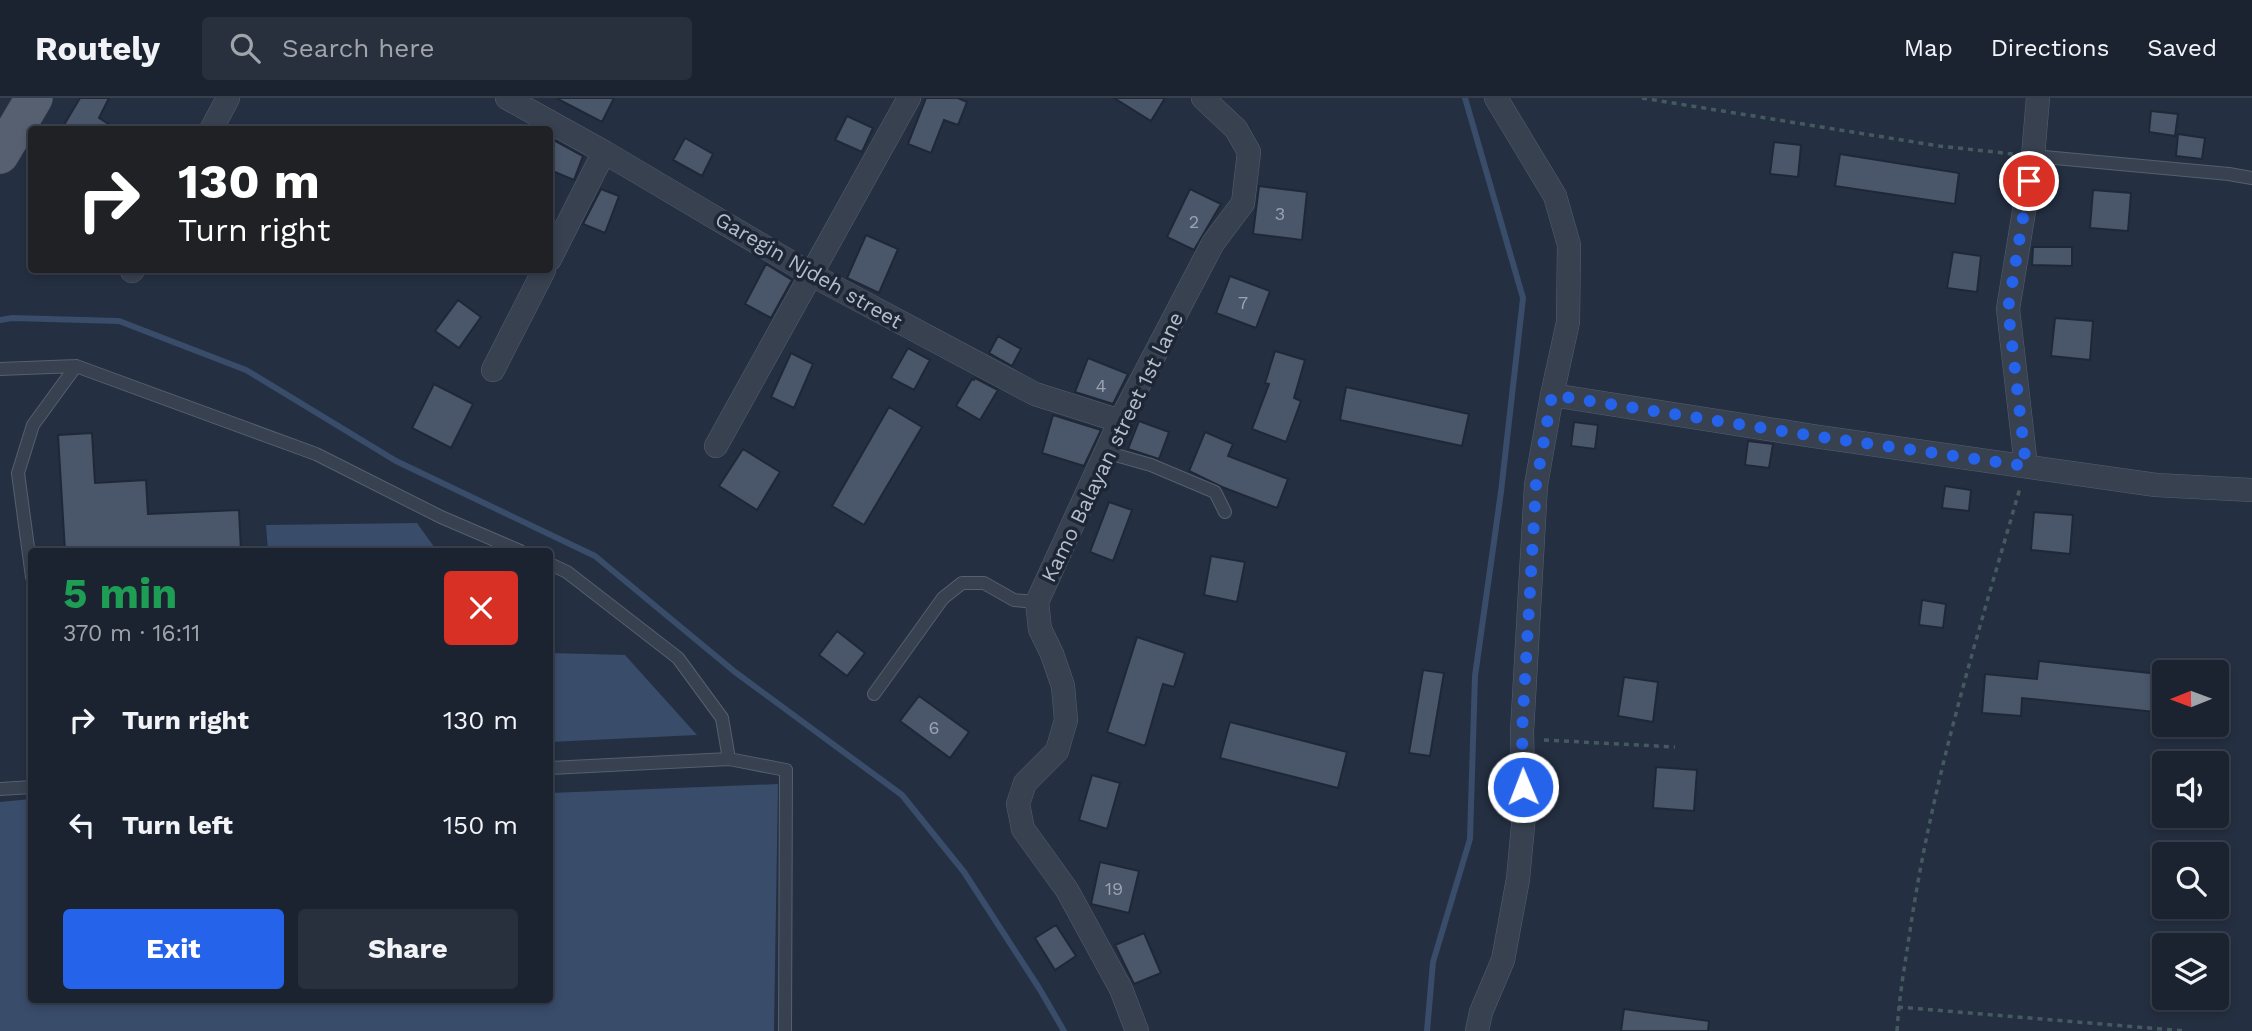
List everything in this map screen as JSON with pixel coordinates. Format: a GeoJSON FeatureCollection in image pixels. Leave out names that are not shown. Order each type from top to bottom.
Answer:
{"type":"FeatureCollection","features":[{"type":"Feature","properties":{"kind":"main road"},"geometry":{"type":"LineString","coordinates":[[0,155],[34,98]]}},
{"type":"Feature","properties":{"kind":"street"},"geometry":{"type":"LineString","coordinates":[[213,126],[228,98]]}},
{"type":"Feature","properties":{"kind":"street","name":"Garegin Njdeh street"},"geometry":{"type":"LineString","coordinates":[[507,98],[812,275],[1035,394],[1120,421]]}},
{"type":"Feature","properties":{"kind":"street"},"geometry":{"type":"LineString","coordinates":[[716,446],[909,98]]}},
{"type":"Feature","properties":{"kind":"street","name":"Kamo Balayan street 1st lane"},"geometry":{"type":"LineString","coordinates":[[1137,1031],[1121,989],[1068,890],[1023,829],[1018,804],[1025,783],[1057,751],[1066,720],[1063,686],[1040,629],[1037,602],[1120,421],[1213,243],[1243,202],[1250,152],[1236,129],[1203,98]]}},
{"type":"Feature","properties":{"kind":"street"},"geometry":{"type":"LineString","coordinates":[[1496,98],[1555,196],[1569,245],[1568,322],[1536,485],[1522,732],[1524,815],[1518,879],[1503,960],[1479,1021],[1497,1031]]}},
{"type":"Feature","properties":{"kind":"street"},"geometry":{"type":"LineString","coordinates":[[2026,466],[2008,309],[2033,156],[2038,98]]}},
{"type":"Feature","properties":{"kind":"street"},"geometry":{"type":"LineString","coordinates":[[553,253],[604,152]]}},
{"type":"Feature","properties":{"kind":"street"},"geometry":{"type":"LineString","coordinates":[[493,370],[542,273]]}},
{"type":"Feature","properties":{"kind":"street"},"geometry":{"type":"LineString","coordinates":[[1552,395],[2157,485],[2252,490]]}},
{"type":"Feature","properties":{"kind":"lane"},"geometry":{"type":"LineString","coordinates":[[2033,156],[2252,178]]}},
{"type":"Feature","properties":{"kind":"lane"},"geometry":{"type":"LineString","coordinates":[[28,548],[18,473],[33,425],[76,366]]}},
{"type":"Feature","properties":{"kind":"lane"},"geometry":{"type":"LineString","coordinates":[[0,369],[76,366],[316,454],[441,517],[513,548]]}},
{"type":"Feature","properties":{"kind":"lane"},"geometry":{"type":"LineString","coordinates":[[1105,452],[1152,465],[1215,492],[1225,512]]}},
{"type":"Feature","properties":{"kind":"lane"},"geometry":{"type":"LineString","coordinates":[[553,565],[567,572],[678,658],[722,718],[729,759]]}},
{"type":"Feature","properties":{"kind":"lane"},"geometry":{"type":"LineString","coordinates":[[874,694],[943,598],[962,583],[985,583],[1014,600],[1037,602]]}},
{"type":"Feature","properties":{"kind":"lane"},"geometry":{"type":"LineString","coordinates":[[553,768],[729,759],[786,770],[785,1031]]}},
{"type":"Feature","properties":{"kind":"lane"},"geometry":{"type":"LineString","coordinates":[[0,789],[28,787]]}},
{"type":"Feature","properties":{"kind":"path"},"geometry":{"type":"LineString","coordinates":[[1642,98],[1939,146],[2033,156]]}},
{"type":"Feature","properties":{"kind":"path"},"geometry":{"type":"LineString","coordinates":[[1897,1031],[1898,1007],[1916,886],[1945,751],[2026,466]]}},
{"type":"Feature","properties":{"kind":"path"},"geometry":{"type":"LineString","coordinates":[[1522,732],[1541,740],[1675,747]]}},
{"type":"Feature","properties":{"kind":"path"},"geometry":{"type":"LineString","coordinates":[[1898,1007],[2185,1031]]}},
{"type":"Feature","properties":{"kind":"water"},"geometry":{"type":"Polygon","coordinates":[[[417,523],[435,548],[268,548],[266,525],[417,523]]]}},
{"type":"Feature","properties":{"kind":"water"},"geometry":{"type":"Polygon","coordinates":[[[553,653],[625,655],[697,735],[553,742],[553,653]]]}},
{"type":"Feature","properties":{"kind":"water"},"geometry":{"type":"Polygon","coordinates":[[[778,784],[774,1031],[0,1031],[0,802],[28,799],[28,1003],[553,1003],[553,793],[778,784]]]}},
{"type":"Feature","properties":{"kind":"building"},"geometry":{"type":"Polygon","coordinates":[[[80,98],[109,98],[99,118],[112,126],[63,126],[80,98]]]}},
{"type":"Feature","properties":{"kind":"building"},"geometry":{"type":"Polygon","coordinates":[[[556,98],[614,98],[602,122],[556,98]]]}},
{"type":"Feature","properties":{"kind":"building"},"geometry":{"type":"Polygon","coordinates":[[[926,98],[958,98],[967,102],[958,125],[944,120],[931,153],[908,144],[926,98]]]}},
{"type":"Feature","properties":{"kind":"building"},"geometry":{"type":"Polygon","coordinates":[[[1114,98],[1165,98],[1151,121],[1114,98]]]}},
{"type":"Feature","properties":{"kind":"building"},"geometry":{"type":"Polygon","coordinates":[[[2151,111],[2178,114],[2175,136],[2149,132],[2151,111]]]}},
{"type":"Feature","properties":{"kind":"building"},"geometry":{"type":"Polygon","coordinates":[[[847,116],[873,128],[862,152],[835,140],[847,116]]]}},
{"type":"Feature","properties":{"kind":"building"},"geometry":{"type":"Polygon","coordinates":[[[2178,134],[2205,138],[2202,159],[2176,156],[2178,134]]]}},
{"type":"Feature","properties":{"kind":"building"},"geometry":{"type":"Polygon","coordinates":[[[685,138],[713,154],[702,176],[673,160],[685,138]]]}},
{"type":"Feature","properties":{"kind":"building"},"geometry":{"type":"Polygon","coordinates":[[[553,140],[583,156],[574,180],[553,171],[553,140]]]}},
{"type":"Feature","properties":{"kind":"building"},"geometry":{"type":"Polygon","coordinates":[[[1774,142],[1801,145],[1798,177],[1770,174],[1774,142]]]}},
{"type":"Feature","properties":{"kind":"building"},"geometry":{"type":"Polygon","coordinates":[[[1840,154],[1959,173],[1955,204],[1835,186],[1840,154]]]}},
{"type":"Feature","properties":{"kind":"building"},"geometry":{"type":"Polygon","coordinates":[[[1259,186],[1307,192],[1302,240],[1253,234],[1259,186]]]}},
{"type":"Feature","properties":{"kind":"building"},"geometry":{"type":"Polygon","coordinates":[[[601,189],[619,196],[605,233],[583,224],[601,189]]]}},
{"type":"Feature","properties":{"kind":"building"},"geometry":{"type":"Polygon","coordinates":[[[1190,189],[1221,204],[1194,250],[1167,237],[1190,189]]]}},
{"type":"Feature","properties":{"kind":"building"},"geometry":{"type":"Polygon","coordinates":[[[2093,190],[2131,193],[2128,231],[2090,228],[2093,190]]]}},
{"type":"Feature","properties":{"kind":"building"},"geometry":{"type":"Polygon","coordinates":[[[866,235],[898,249],[879,293],[847,278],[866,235]]]}},
{"type":"Feature","properties":{"kind":"building"},"geometry":{"type":"Polygon","coordinates":[[[2033,247],[2072,247],[2072,266],[2032,265],[2033,247]]]}},
{"type":"Feature","properties":{"kind":"building"},"geometry":{"type":"Polygon","coordinates":[[[1953,252],[1981,256],[1977,292],[1947,288],[1953,252]]]}},
{"type":"Feature","properties":{"kind":"building"},"geometry":{"type":"Polygon","coordinates":[[[766,264],[792,280],[771,318],[745,304],[766,264]]]}},
{"type":"Feature","properties":{"kind":"building"},"geometry":{"type":"Polygon","coordinates":[[[1230,276],[1270,291],[1256,328],[1216,313],[1230,276]]]}},
{"type":"Feature","properties":{"kind":"building"},"geometry":{"type":"Polygon","coordinates":[[[458,300],[481,317],[459,348],[435,331],[458,300]]]}},
{"type":"Feature","properties":{"kind":"building"},"geometry":{"type":"Polygon","coordinates":[[[2055,318],[2093,321],[2090,360],[2051,356],[2055,318]]]}},
{"type":"Feature","properties":{"kind":"building"},"geometry":{"type":"Polygon","coordinates":[[[998,336],[1021,349],[1012,366],[989,353],[998,336]]]}},
{"type":"Feature","properties":{"kind":"building"},"geometry":{"type":"Polygon","coordinates":[[[908,348],[930,360],[914,390],[891,378],[908,348]]]}},
{"type":"Feature","properties":{"kind":"building"},"geometry":{"type":"Polygon","coordinates":[[[1275,351],[1305,360],[1294,398],[1301,401],[1286,442],[1252,429],[1269,384],[1265,383],[1275,351]]]}},
{"type":"Feature","properties":{"kind":"building"},"geometry":{"type":"Polygon","coordinates":[[[791,353],[813,364],[794,408],[771,397],[791,353]]]}},
{"type":"Feature","properties":{"kind":"building"},"geometry":{"type":"Polygon","coordinates":[[[1088,358],[1128,374],[1113,404],[1075,392],[1088,358]]]}},
{"type":"Feature","properties":{"kind":"building"},"geometry":{"type":"Polygon","coordinates":[[[975,378],[998,390],[980,420],[956,406],[975,378]]]}},
{"type":"Feature","properties":{"kind":"building"},"geometry":{"type":"Polygon","coordinates":[[[434,384],[473,404],[451,448],[412,428],[434,384]]]}},
{"type":"Feature","properties":{"kind":"building"},"geometry":{"type":"Polygon","coordinates":[[[1346,387],[1469,414],[1462,446],[1340,420],[1346,387]]]}},
{"type":"Feature","properties":{"kind":"building"},"geometry":{"type":"Polygon","coordinates":[[[889,407],[922,427],[864,525],[832,506],[889,407]]]}},
{"type":"Feature","properties":{"kind":"building"},"geometry":{"type":"Polygon","coordinates":[[[1053,415],[1101,430],[1084,466],[1042,453],[1053,415]]]}},
{"type":"Feature","properties":{"kind":"building"},"geometry":{"type":"Polygon","coordinates":[[[1139,421],[1169,432],[1159,459],[1128,449],[1139,421]]]}},
{"type":"Feature","properties":{"kind":"building"},"geometry":{"type":"Polygon","coordinates":[[[1574,422],[1598,425],[1595,449],[1571,446],[1574,422]]]}},
{"type":"Feature","properties":{"kind":"building"},"geometry":{"type":"Polygon","coordinates":[[[1205,432],[1233,444],[1228,456],[1288,479],[1277,508],[1189,471],[1205,432]]]}},
{"type":"Feature","properties":{"kind":"building"},"geometry":{"type":"Polygon","coordinates":[[[92,433],[95,483],[146,480],[148,514],[239,510],[241,548],[65,548],[58,435],[92,433]]]}},
{"type":"Feature","properties":{"kind":"building"},"geometry":{"type":"Polygon","coordinates":[[[1748,441],[1773,444],[1769,468],[1745,465],[1748,441]]]}},
{"type":"Feature","properties":{"kind":"building"},"geometry":{"type":"Polygon","coordinates":[[[743,449],[780,472],[757,510],[719,486],[743,449]]]}},
{"type":"Feature","properties":{"kind":"building"},"geometry":{"type":"Polygon","coordinates":[[[1945,486],[1971,490],[1969,511],[1942,508],[1945,486]]]}},
{"type":"Feature","properties":{"kind":"building"},"geometry":{"type":"Polygon","coordinates":[[[1109,502],[1132,510],[1113,561],[1090,552],[1109,502]]]}},
{"type":"Feature","properties":{"kind":"building"},"geometry":{"type":"Polygon","coordinates":[[[2034,512],[2073,515],[2070,554],[2031,550],[2034,512]]]}},
{"type":"Feature","properties":{"kind":"building"},"geometry":{"type":"Polygon","coordinates":[[[1211,556],[1245,562],[1237,602],[1204,595],[1211,556]]]}},
{"type":"Feature","properties":{"kind":"building"},"geometry":{"type":"Polygon","coordinates":[[[1922,600],[1946,604],[1943,628],[1919,625],[1922,600]]]}},
{"type":"Feature","properties":{"kind":"building"},"geometry":{"type":"Polygon","coordinates":[[[837,631],[865,653],[847,676],[819,655],[837,631]]]}},
{"type":"Feature","properties":{"kind":"building"},"geometry":{"type":"Polygon","coordinates":[[[1137,637],[1185,653],[1174,687],[1163,684],[1145,746],[1107,732],[1137,637]]]}},
{"type":"Feature","properties":{"kind":"building"},"geometry":{"type":"Polygon","coordinates":[[[2039,661],[2152,673],[2152,712],[2022,698],[2021,716],[1982,713],[1985,674],[2037,679],[2039,661]]]}},
{"type":"Feature","properties":{"kind":"building"},"geometry":{"type":"Polygon","coordinates":[[[1423,670],[1444,673],[1430,756],[1409,753],[1423,670]]]}},
{"type":"Feature","properties":{"kind":"building"},"geometry":{"type":"Polygon","coordinates":[[[1624,677],[1658,682],[1653,722],[1618,716],[1624,677]]]}},
{"type":"Feature","properties":{"kind":"building"},"geometry":{"type":"Polygon","coordinates":[[[919,696],[969,732],[950,758],[900,721],[919,696]]]}},
{"type":"Feature","properties":{"kind":"building"},"geometry":{"type":"Polygon","coordinates":[[[1230,722],[1347,752],[1338,788],[1220,758],[1230,722]]]}},
{"type":"Feature","properties":{"kind":"building"},"geometry":{"type":"Polygon","coordinates":[[[1656,767],[1697,770],[1694,811],[1653,808],[1656,767]]]}},
{"type":"Feature","properties":{"kind":"building"},"geometry":{"type":"Polygon","coordinates":[[[1092,775],[1120,783],[1107,829],[1079,820],[1092,775]]]}},
{"type":"Feature","properties":{"kind":"building"},"geometry":{"type":"Polygon","coordinates":[[[1100,862],[1139,871],[1129,913],[1091,904],[1100,862]]]}},
{"type":"Feature","properties":{"kind":"building"},"geometry":{"type":"Polygon","coordinates":[[[1056,925],[1076,956],[1055,970],[1035,938],[1056,925]]]}},
{"type":"Feature","properties":{"kind":"building"},"geometry":{"type":"Polygon","coordinates":[[[1144,933],[1161,973],[1134,984],[1115,945],[1144,933]]]}},
{"type":"Feature","properties":{"kind":"building"},"geometry":{"type":"Polygon","coordinates":[[[1624,1009],[1709,1021],[1708,1031],[1621,1031],[1624,1009]]]}},
{"type":"Feature","properties":{"kind":"waterway"},"geometry":{"type":"LineString","coordinates":[[1427,1031],[1433,962],[1470,839],[1475,676],[1501,492],[1523,298],[1465,98]]}},
{"type":"Feature","properties":{"kind":"waterway"},"geometry":{"type":"LineString","coordinates":[[0,320],[12,318],[119,321],[246,370],[396,461],[595,556],[735,672],[902,795],[964,872],[1064,1031]]}},
{"type":"Feature","properties":{"kind":"route"},"geometry":{"type":"LineString","coordinates":[[1523,787],[1522,732],[1536,485],[1552,395],[2026,466],[2008,309],[2029,181]]}}]}
